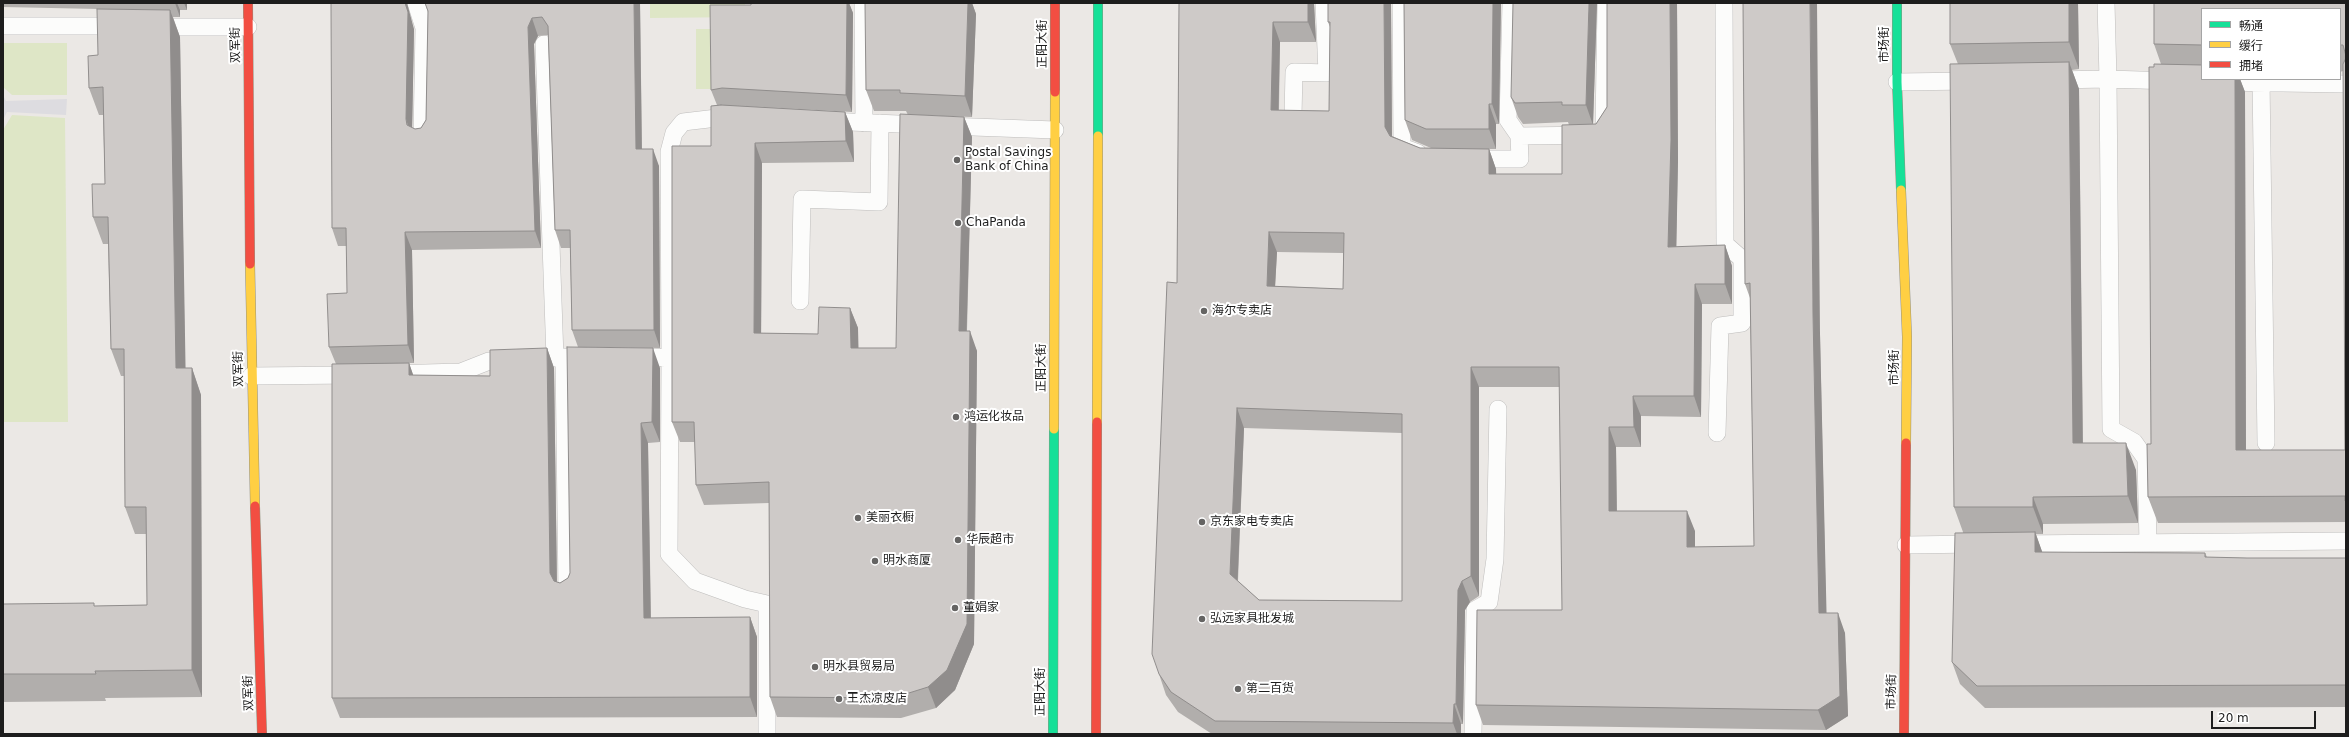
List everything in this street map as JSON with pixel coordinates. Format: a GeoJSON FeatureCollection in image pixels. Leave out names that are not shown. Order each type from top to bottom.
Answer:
{"type":"FeatureCollection","features":[{"type":"Feature","properties":{"kind":"street","name":"双军街"},"geometry":{"type":"LineString","coordinates":[[248,3],[251,376],[262,734]]}},
{"type":"Feature","properties":{"kind":"street","name":"正阳大街"},"geometry":{"type":"LineString","coordinates":[[1053,734],[1055,3]]}},
{"type":"Feature","properties":{"kind":"street"},"geometry":{"type":"LineString","coordinates":[[1096,734],[1098,3]]}},
{"type":"Feature","properties":{"kind":"street","name":"市场街"},"geometry":{"type":"LineString","coordinates":[[1897,3],[1897,82],[1907,337],[1904,734]]}},
{"type":"Feature","properties":{"kind":"lane"},"geometry":{"type":"LineString","coordinates":[[416,3],[424,28],[422,137]]}},
{"type":"Feature","properties":{"kind":"lane"},"geometry":{"type":"LineString","coordinates":[[800,302],[802,199],[879,202],[863,3]]}},
{"type":"Feature","properties":{"kind":"lane"},"geometry":{"type":"LineString","coordinates":[[1294,116],[1294,72],[1327,73],[1324,3]]}},
{"type":"Feature","properties":{"kind":"lane"},"geometry":{"type":"LineString","coordinates":[[1402,3],[1402,147],[1431,159]]}},
{"type":"Feature","properties":{"kind":"lane"},"geometry":{"type":"LineString","coordinates":[[1453,159],[1520,160],[1519,136],[1508,120],[1511,3]]}},
{"type":"Feature","properties":{"kind":"lane"},"geometry":{"type":"LineString","coordinates":[[1519,136],[1598,135],[1604,127],[1606,3]]}},
{"type":"Feature","properties":{"kind":"lane"},"geometry":{"type":"LineString","coordinates":[[1717,433],[1720,326],[1742,323],[1742,259],[1724,244],[1724,3]]}},
{"type":"Feature","properties":{"kind":"lane"},"geometry":{"type":"LineString","coordinates":[[2106,3],[2111,429],[2134,442],[2146,459],[2148,543]]}},
{"type":"Feature","properties":{"kind":"lane"},"geometry":{"type":"LineString","coordinates":[[3,26],[248,27]]}},
{"type":"Feature","properties":{"kind":"lane"},"geometry":{"type":"LineString","coordinates":[[544,44],[559,357],[567,593]]}},
{"type":"Feature","properties":{"kind":"lane"},"geometry":{"type":"LineString","coordinates":[[2037,80],[2108,79],[2261,81],[2346,84]]}},
{"type":"Feature","properties":{"kind":"lane"},"geometry":{"type":"LineString","coordinates":[[1897,82],[1990,80]]}},
{"type":"Feature","properties":{"kind":"lane"},"geometry":{"type":"LineString","coordinates":[[2261,81],[2266,443]]}},
{"type":"Feature","properties":{"kind":"lane"},"geometry":{"type":"LineString","coordinates":[[752,117],[728,115],[684,122],[674,133],[669,152],[669,554],[695,581],[745,599],[767,604],[767,734]]}},
{"type":"Feature","properties":{"kind":"lane"},"geometry":{"type":"LineString","coordinates":[[808,120],[1055,130]]}},
{"type":"Feature","properties":{"kind":"lane"},"geometry":{"type":"LineString","coordinates":[[251,376],[461,372],[489,361],[559,357],[611,356],[670,358]]}},
{"type":"Feature","properties":{"kind":"lane"},"geometry":{"type":"LineString","coordinates":[[1473,734],[1474,610],[1489,602],[1495,559],[1498,409]]}},
{"type":"Feature","properties":{"kind":"lane"},"geometry":{"type":"LineString","coordinates":[[1906,545],[2346,541]]}},
{"type":"Feature","properties":{"kind":"green space"},"geometry":{"type":"Polygon","coordinates":[[[650,3],[745,3],[745,17],[650,18],[650,3]]]}},
{"type":"Feature","properties":{"kind":"green space"},"geometry":{"type":"Polygon","coordinates":[[[696,29],[712,29],[712,89],[696,89],[696,29]]]}},
{"type":"Feature","properties":{"kind":"green space"},"geometry":{"type":"Polygon","coordinates":[[[3,43],[67,43],[67,95],[12,95],[3,87],[3,43]]]}},
{"type":"Feature","properties":{"kind":"green space"},"geometry":{"type":"Polygon","coordinates":[[[12,115],[65,118],[68,422],[3,422],[3,130],[12,115]]]}},
{"type":"Feature","properties":{"kind":"shaded area"},"geometry":{"type":"Polygon","coordinates":[[[3,95],[6,101],[67,99],[66,115],[7,112],[3,120],[3,95]]]}},
{"type":"Feature","properties":{"kind":"building"},"geometry":{"type":"Polygon","coordinates":[[[331,3],[405,3],[408,12],[406,119],[407,125],[415,129],[421,128],[426,120],[428,11],[425,3],[634,3],[636,149],[653,149],[654,330],[572,330],[570,230],[555,230],[548,26],[542,17],[532,18],[528,27],[535,231],[405,232],[408,345],[329,347],[327,294],[347,293],[346,228],[332,228],[331,3]]]}},
{"type":"Feature","properties":{"kind":"building"},"geometry":{"type":"Polygon","coordinates":[[[751,3],[847,3],[846,95],[722,88],[711,90],[710,5],[751,5],[751,3]]]}},
{"type":"Feature","properties":{"kind":"building"},"geometry":{"type":"Polygon","coordinates":[[[865,3],[968,3],[965,96],[900,93],[900,90],[866,90],[865,3]]]}},
{"type":"Feature","properties":{"kind":"building"},"geometry":{"type":"Polygon","coordinates":[[[1179,3],[1308,3],[1308,22],[1273,22],[1271,110],[1329,111],[1330,22],[1328,22],[1328,3],[1384,3],[1385,127],[1390,136],[1420,148],[1489,149],[1489,174],[1562,174],[1562,125],[1596,124],[1607,107],[1607,3],[1670,3],[1671,140],[1668,247],[1725,245],[1725,284],[1695,284],[1694,396],[1633,396],[1634,427],[1609,427],[1609,511],[1687,511],[1687,547],[1754,546],[1750,283],[1745,284],[1743,3],[1810,3],[1813,314],[1819,613],[1838,613],[1840,696],[1818,710],[1476,705],[1477,610],[1562,610],[1559,367],[1471,367],[1471,576],[1462,581],[1458,590],[1456,704],[1454,704],[1453,723],[1215,721],[1171,692],[1159,674],[1152,654],[1167,282],[1177,283],[1179,3]],[[1269,232],[1267,286],[1343,289],[1344,233],[1269,232]],[[1237,408],[1230,574],[1259,600],[1402,601],[1402,414],[1237,408]]]}},
{"type":"Feature","properties":{"kind":"building"},"geometry":{"type":"Polygon","coordinates":[[[1404,3],[1493,3],[1492,104],[1489,104],[1489,129],[1426,129],[1405,120],[1404,3]]]}},
{"type":"Feature","properties":{"kind":"building"},"geometry":{"type":"Polygon","coordinates":[[[1513,3],[1589,3],[1586,105],[1562,105],[1562,102],[1515,103],[1511,97],[1513,3]]]}},
{"type":"Feature","properties":{"kind":"building"},"geometry":{"type":"Polygon","coordinates":[[[1950,3],[2069,3],[2069,42],[1950,44],[1950,3]]]}},
{"type":"Feature","properties":{"kind":"building"},"geometry":{"type":"Polygon","coordinates":[[[2154,3],[2346,3],[2346,56],[2343,45],[2341,45],[2341,8],[2201,8],[2201,45],[2154,44],[2154,3]]]}},
{"type":"Feature","properties":{"kind":"building"},"geometry":{"type":"Polygon","coordinates":[[[97,9],[170,10],[176,368],[192,368],[192,670],[95,671],[96,674],[3,674],[3,604],[94,603],[94,606],[147,605],[146,507],[125,507],[124,349],[111,349],[108,217],[93,217],[92,184],[105,184],[103,87],[89,88],[88,56],[98,55],[97,9]]]}},
{"type":"Feature","properties":{"kind":"building"},"geometry":{"type":"Polygon","coordinates":[[[2346,58],[2346,501],[2345,496],[2148,497],[2147,444],[2151,444],[2149,67],[2154,67],[2154,64],[2201,65],[2201,80],[2235,80],[2236,450],[2345,450],[2343,64],[2346,58]]]}},
{"type":"Feature","properties":{"kind":"building"},"geometry":{"type":"Polygon","coordinates":[[[2069,62],[2073,443],[2126,443],[2128,496],[2033,497],[2033,507],[1954,507],[1950,64],[2069,62]]]}},
{"type":"Feature","properties":{"kind":"building"},"geometry":{"type":"Polygon","coordinates":[[[721,105],[845,112],[846,141],[755,143],[754,333],[818,334],[819,307],[850,308],[851,348],[896,348],[900,114],[964,117],[959,331],[970,331],[967,624],[947,670],[928,687],[893,698],[770,697],[769,482],[696,485],[694,422],[672,422],[672,146],[711,146],[711,106],[721,105]]]}},
{"type":"Feature","properties":{"kind":"building"},"geometry":{"type":"Polygon","coordinates":[[[567,347],[653,348],[652,422],[641,423],[644,618],[750,617],[750,697],[332,698],[332,364],[409,363],[409,375],[490,376],[490,350],[547,348],[550,573],[554,581],[560,583],[568,578],[570,573],[567,347]]]}},
{"type":"Feature","properties":{"kind":"building"},"geometry":{"type":"Polygon","coordinates":[[[2035,532],[2035,552],[2205,553],[2205,557],[2346,558],[2346,685],[1977,686],[1952,662],[1955,533],[2035,532]]]}},
{"type":"Feature","properties":{"kind":"traffic: fast"},"geometry":{"type":"LineString","coordinates":[[1098,3],[1098,136]]}},
{"type":"Feature","properties":{"kind":"traffic: fast"},"geometry":{"type":"LineString","coordinates":[[1897,3],[1897,82],[1901,190]]}},
{"type":"Feature","properties":{"kind":"traffic: fast"},"geometry":{"type":"LineString","coordinates":[[1053,734],[1054,429]]}},
{"type":"Feature","properties":{"kind":"traffic: slow"},"geometry":{"type":"LineString","coordinates":[[1054,429],[1055,92]]}},
{"type":"Feature","properties":{"kind":"traffic: slow"},"geometry":{"type":"LineString","coordinates":[[1097,422],[1098,136]]}},
{"type":"Feature","properties":{"kind":"traffic: slow"},"geometry":{"type":"LineString","coordinates":[[1901,190],[1907,337],[1906,443]]}},
{"type":"Feature","properties":{"kind":"traffic: slow"},"geometry":{"type":"LineString","coordinates":[[250,264],[255,506]]}},
{"type":"Feature","properties":{"kind":"traffic: jam"},"geometry":{"type":"LineString","coordinates":[[248,3],[250,264]]}},
{"type":"Feature","properties":{"kind":"traffic: jam"},"geometry":{"type":"LineString","coordinates":[[1055,3],[1055,92]]}},
{"type":"Feature","properties":{"kind":"traffic: jam"},"geometry":{"type":"LineString","coordinates":[[1096,734],[1097,422]]}},
{"type":"Feature","properties":{"kind":"traffic: jam"},"geometry":{"type":"LineString","coordinates":[[1904,734],[1906,443]]}},
{"type":"Feature","properties":{"kind":"traffic: jam"},"geometry":{"type":"LineString","coordinates":[[255,506],[262,734]]}},
{"type":"Feature","properties":{"kind":"place","name":"Postal Savings Bank of China"},"geometry":{"type":"Point","coordinates":[957,160]}},
{"type":"Feature","properties":{"kind":"place","name":"ChaPanda"},"geometry":{"type":"Point","coordinates":[958,223]}},
{"type":"Feature","properties":{"kind":"place","name":"海尔专卖店"},"geometry":{"type":"Point","coordinates":[1204,311]}},
{"type":"Feature","properties":{"kind":"place","name":"鸿运化妆品"},"geometry":{"type":"Point","coordinates":[956,417]}},
{"type":"Feature","properties":{"kind":"place","name":"美丽衣橱"},"geometry":{"type":"Point","coordinates":[858,518]}},
{"type":"Feature","properties":{"kind":"place","name":"京东家电专卖店"},"geometry":{"type":"Point","coordinates":[1202,522]}},
{"type":"Feature","properties":{"kind":"place","name":"华辰超市"},"geometry":{"type":"Point","coordinates":[958,540]}},
{"type":"Feature","properties":{"kind":"place","name":"明水商厦"},"geometry":{"type":"Point","coordinates":[875,561]}},
{"type":"Feature","properties":{"kind":"place","name":"董娟家"},"geometry":{"type":"Point","coordinates":[955,608]}},
{"type":"Feature","properties":{"kind":"place","name":"弘远家具批发城"},"geometry":{"type":"Point","coordinates":[1202,619]}},
{"type":"Feature","properties":{"kind":"place","name":"明水县贸易局"},"geometry":{"type":"Point","coordinates":[815,667]}},
{"type":"Feature","properties":{"kind":"place","name":"第二百货"},"geometry":{"type":"Point","coordinates":[1238,689]}},
{"type":"Feature","properties":{"kind":"place","name":"王杰凉皮店"},"geometry":{"type":"Point","coordinates":[839,699]}}]}
